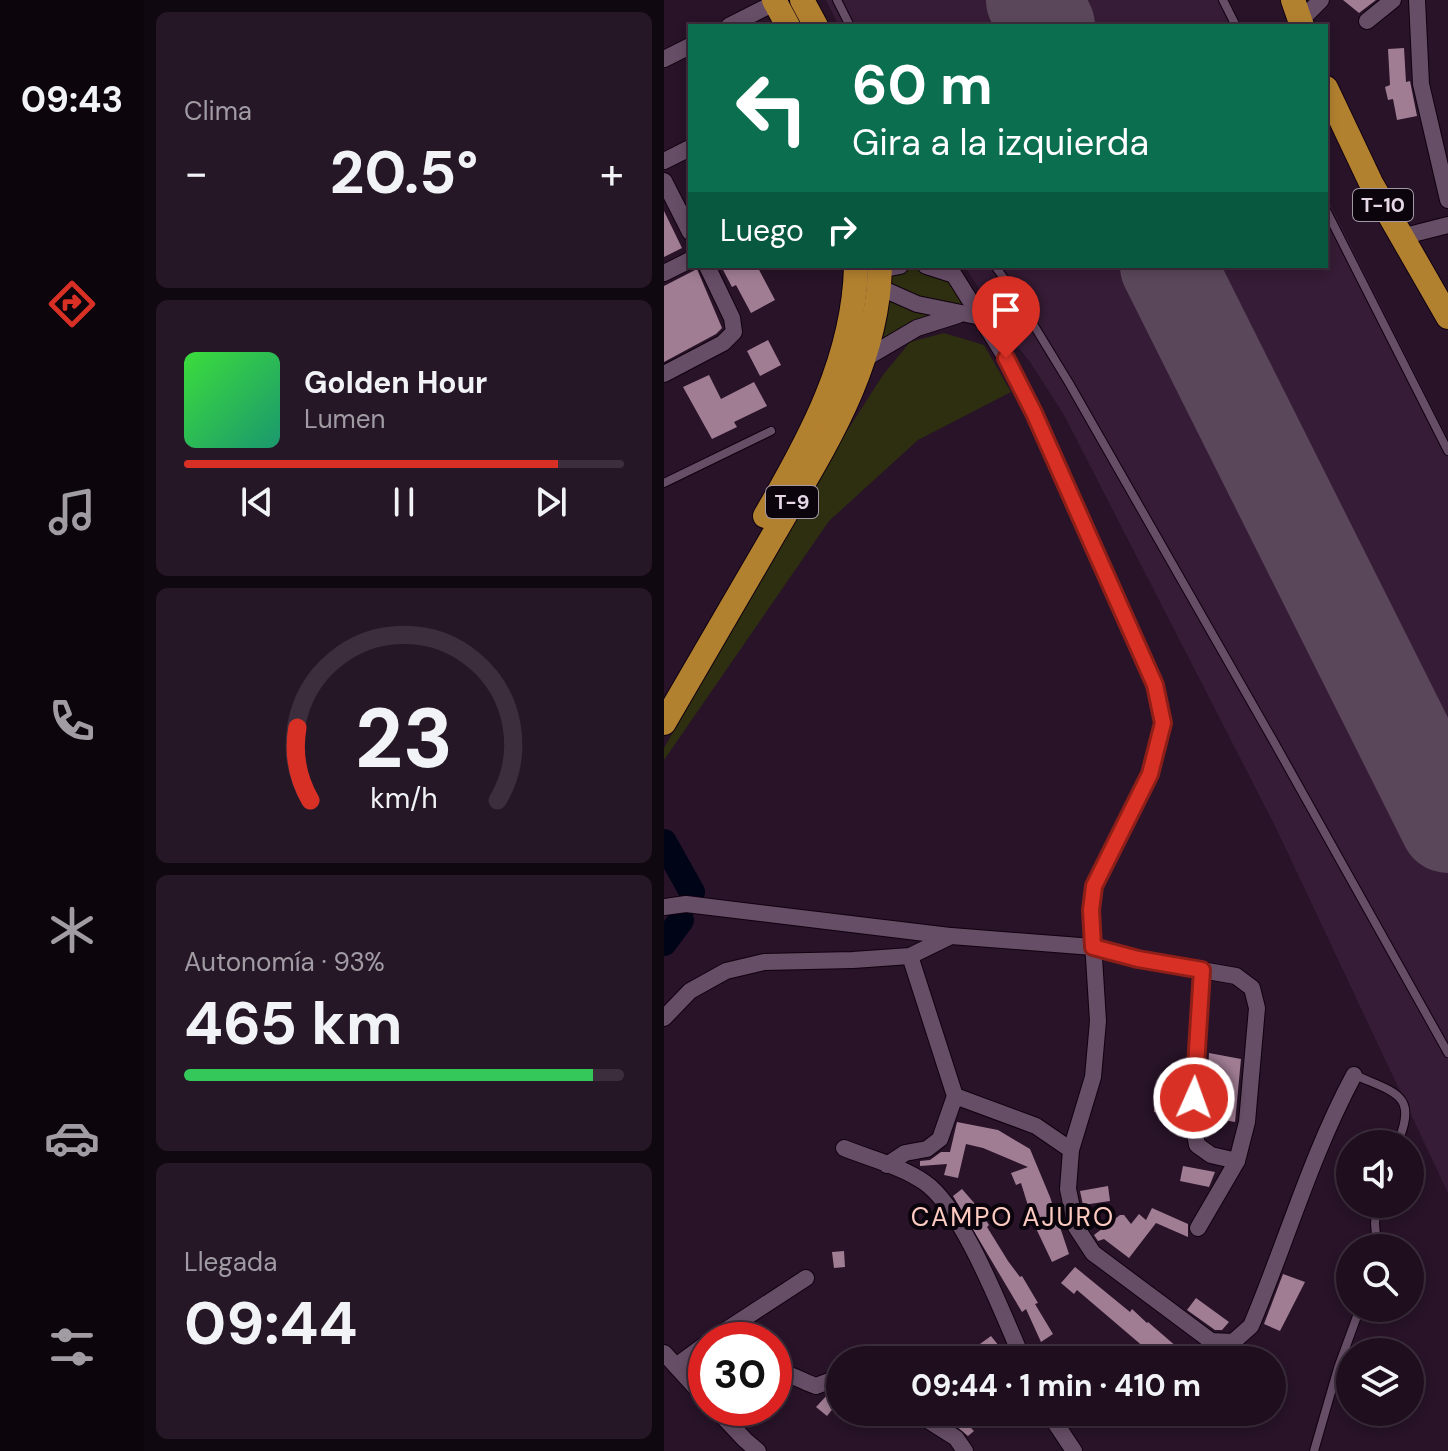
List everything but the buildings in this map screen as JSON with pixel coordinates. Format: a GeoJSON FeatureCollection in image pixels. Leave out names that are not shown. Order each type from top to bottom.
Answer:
{"type":"FeatureCollection","features":[{"type":"Feature","properties":{"kind":"highway"},"geometry":{"type":"LineString","coordinates":[[802,0],[815,24]]}},
{"type":"Feature","properties":{"kind":"highway"},"geometry":{"type":"LineString","coordinates":[[776,1],[787,24]]}},
{"type":"Feature","properties":{"kind":"highway","name":"T-10"},"geometry":{"type":"LineString","coordinates":[[1328,92],[1371,183],[1448,317]]}},
{"type":"Feature","properties":{"kind":"highway","name":"T-9"},"geometry":{"type":"LineString","coordinates":[[664,723],[852,394],[866,358],[874,324],[875,272]]}},
{"type":"Feature","properties":{"kind":"highway","name":"T-9"},"geometry":{"type":"LineString","coordinates":[[664,691],[778,494],[816,420],[875,272]]}},
{"type":"Feature","properties":{"kind":"street"},"geometry":{"type":"LineString","coordinates":[[1299,16],[1321,0]]}},
{"type":"Feature","properties":{"kind":"street"},"geometry":{"type":"LineString","coordinates":[[1367,21],[1393,0]]}},
{"type":"Feature","properties":{"kind":"street"},"geometry":{"type":"LineString","coordinates":[[1417,0],[1421,84],[1448,200]]}},
{"type":"Feature","properties":{"kind":"street"},"geometry":{"type":"LineString","coordinates":[[733,24],[776,1]]}},
{"type":"Feature","properties":{"kind":"street"},"geometry":{"type":"LineString","coordinates":[[664,59],[688,47]]}},
{"type":"Feature","properties":{"kind":"street"},"geometry":{"type":"LineString","coordinates":[[664,161],[688,149]]}},
{"type":"Feature","properties":{"kind":"street"},"geometry":{"type":"LineString","coordinates":[[664,181],[688,228]]}},
{"type":"Feature","properties":{"kind":"street"},"geometry":{"type":"LineString","coordinates":[[1401,237],[1448,225]]}},
{"type":"Feature","properties":{"kind":"street"},"geometry":{"type":"LineString","coordinates":[[664,273],[688,261]]}},
{"type":"Feature","properties":{"kind":"street"},"geometry":{"type":"LineString","coordinates":[[664,374],[723,343],[734,332],[732,318],[708,268]]}},
{"type":"Feature","properties":{"kind":"street"},"geometry":{"type":"LineString","coordinates":[[951,270],[973,315],[1034,413],[1155,685],[1163,723],[1150,774],[1094,886],[1091,910],[1098,1021],[1093,1077],[1071,1150],[1068,1189],[1076,1227],[1093,1253],[1211,1341],[1233,1342],[1251,1326],[1304,1186],[1354,1075]]}},
{"type":"Feature","properties":{"kind":"street"},"geometry":{"type":"LineString","coordinates":[[875,272],[917,304],[973,315]]}},
{"type":"Feature","properties":{"kind":"street"},"geometry":{"type":"LineString","coordinates":[[866,358],[917,328],[973,315]]}},
{"type":"Feature","properties":{"kind":"street"},"geometry":{"type":"LineString","coordinates":[[664,907],[686,904],[951,936],[1093,947],[1138,959],[1236,976],[1252,988],[1257,1008],[1247,1122],[1237,1161],[1198,1228]]}},
{"type":"Feature","properties":{"kind":"street"},"geometry":{"type":"LineString","coordinates":[[664,1018],[690,991],[726,971],[764,962],[910,956],[951,936]]}},
{"type":"Feature","properties":{"kind":"street"},"geometry":{"type":"LineString","coordinates":[[887,1165],[905,1153],[927,1149],[940,1139],[955,1096],[910,956]]}},
{"type":"Feature","properties":{"kind":"street"},"geometry":{"type":"LineString","coordinates":[[1202,970],[1194,1129],[1197,1145],[1211,1155],[1237,1161]]}},
{"type":"Feature","properties":{"kind":"street"},"geometry":{"type":"LineString","coordinates":[[955,1096],[1036,1126],[1071,1150]]}},
{"type":"Feature","properties":{"kind":"street"},"geometry":{"type":"LineString","coordinates":[[844,1148],[927,1184],[965,1233],[1017,1346]]}},
{"type":"Feature","properties":{"kind":"street"},"geometry":{"type":"LineString","coordinates":[[739,1322],[806,1278]]}},
{"type":"Feature","properties":{"kind":"street"},"geometry":{"type":"LineString","coordinates":[[670,1359],[688,1379]]}},
{"type":"Feature","properties":{"kind":"street"},"geometry":{"type":"LineString","coordinates":[[792,1375],[816,1386],[826,1382]]}},
{"type":"Feature","properties":{"kind":"street"},"geometry":{"type":"LineString","coordinates":[[732,1426],[758,1451]]}},
{"type":"Feature","properties":{"kind":"street"},"geometry":{"type":"LineString","coordinates":[[937,1426],[956,1438],[965,1451]]}},
{"type":"Feature","properties":{"kind":"street"},"geometry":{"type":"LineString","coordinates":[[1057,1426],[1074,1451]]}},
{"type":"Feature","properties":{"kind":"lane"},"geometry":{"type":"LineString","coordinates":[[837,0],[849,24]]}},
{"type":"Feature","properties":{"kind":"lane"},"geometry":{"type":"LineString","coordinates":[[1223,0],[1235,24]]}},
{"type":"Feature","properties":{"kind":"lane"},"geometry":{"type":"LineString","coordinates":[[1328,214],[1448,451]]}},
{"type":"Feature","properties":{"kind":"lane"},"geometry":{"type":"LineString","coordinates":[[996,268],[1069,383],[1448,1053]]}},
{"type":"Feature","properties":{"kind":"lane"},"geometry":{"type":"LineString","coordinates":[[664,483],[771,431]]}},
{"type":"Feature","properties":{"kind":"lane"},"geometry":{"type":"LineString","coordinates":[[1354,1075],[1394,1092],[1404,1105],[1407,1122],[1403,1130]]}},
{"type":"Feature","properties":{"kind":"lane"},"geometry":{"type":"LineString","coordinates":[[1314,1451],[1355,1322]]}},
{"type":"Feature","properties":{"kind":"shaded area"},"geometry":{"type":"Polygon","coordinates":[[[826,0],[1229,0],[1240,24],[838,24],[826,0]]]}},
{"type":"Feature","properties":{"kind":"shaded area"},"geometry":{"type":"Polygon","coordinates":[[[1328,200],[1448,439],[1448,1193],[1424,1142],[1424,1130],[1418,1130],[1276,828],[1064,415],[1030,362],[1003,329],[966,268],[1328,268],[1328,200]]]}},
{"type":"Feature","properties":{"kind":"green space"},"geometry":{"type":"Polygon","coordinates":[[[880,268],[949,268],[981,317],[965,313],[866,358],[880,268]]]}},
{"type":"Feature","properties":{"kind":"green space"},"geometry":{"type":"Polygon","coordinates":[[[944,333],[984,345],[1011,392],[918,440],[829,521],[664,760],[664,748],[836,448],[883,375],[910,342],[944,333]]]}},
{"type":"Feature","properties":{"kind":"waterway"},"geometry":{"type":"LineString","coordinates":[[664,842],[692,892]]}},
{"type":"Feature","properties":{"kind":"waterway"},"geometry":{"type":"LineString","coordinates":[[664,943],[681,920]]}},
{"type":"Feature","properties":{"kind":"runway"},"geometry":{"type":"LineString","coordinates":[[1034,0],[1046,24]]}},
{"type":"Feature","properties":{"kind":"runway"},"geometry":{"type":"LineString","coordinates":[[1169,268],[1448,825]]}},
{"type":"Feature","properties":{"kind":"district","name":"CAMPO AJURO"},"geometry":{"type":"Point","coordinates":[1013,1217]}},
{"type":"Feature","properties":{"kind":"route"},"geometry":{"type":"LineString","coordinates":[[1006,358],[1034,413],[1155,685],[1163,723],[1150,774],[1094,886],[1091,910],[1093,947],[1138,959],[1202,970],[1194,1098]]}}]}
